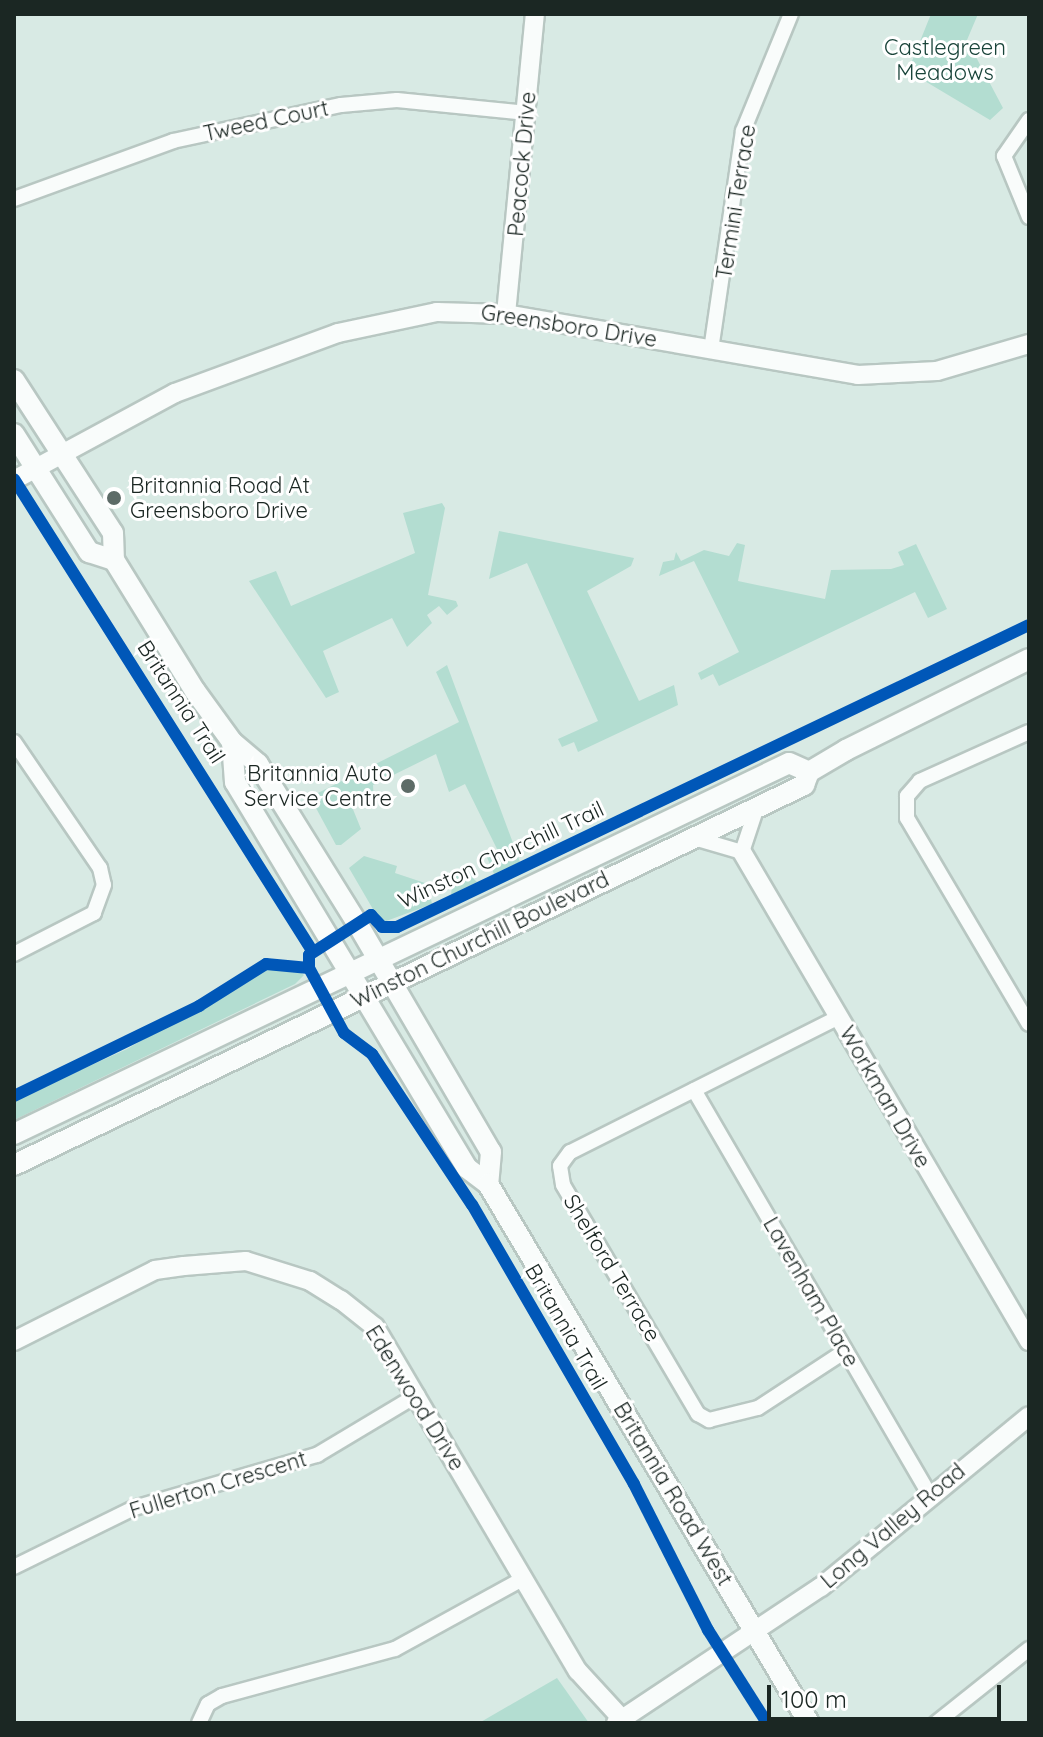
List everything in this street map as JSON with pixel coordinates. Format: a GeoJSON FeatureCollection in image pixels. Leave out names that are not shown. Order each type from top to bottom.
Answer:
{"type":"FeatureCollection","features":[{"type":"Feature","properties":{"kind":"main road","name":"Britannia Road West"},"geometry":{"type":"LineString","coordinates":[[14,380],[113,533],[114,560],[232,742],[258,764],[378,958],[491,1152],[488,1184]]}},
{"type":"Feature","properties":{"kind":"main road","name":"Britannia Road West"},"geometry":{"type":"LineString","coordinates":[[14,434],[89,552],[114,560]]}},
{"type":"Feature","properties":{"kind":"main road","name":"Winston Churchill Boulevard"},"geometry":{"type":"LineString","coordinates":[[14,1165],[804,785],[809,772],[1029,659]]}},
{"type":"Feature","properties":{"kind":"main road","name":"Britannia Road West"},"geometry":{"type":"LineString","coordinates":[[232,742],[235,782],[467,1168],[488,1184],[809,1723]]}},
{"type":"Feature","properties":{"kind":"main road","name":"Winston Churchill Boulevard"},"geometry":{"type":"LineString","coordinates":[[14,1134],[789,763],[809,772]]}},
{"type":"Feature","properties":{"kind":"street","name":"Peacock Drive"},"geometry":{"type":"LineString","coordinates":[[506,314],[535,14]]}},
{"type":"Feature","properties":{"kind":"street","name":"Termini Terrace"},"geometry":{"type":"LineString","coordinates":[[711,350],[743,131],[791,14]]}},
{"type":"Feature","properties":{"kind":"street","name":"Tweed Court"},"geometry":{"type":"LineString","coordinates":[[14,199],[173,141],[341,105],[397,100],[527,113]]}},
{"type":"Feature","properties":{"kind":"street"},"geometry":{"type":"LineString","coordinates":[[1029,120],[1004,156],[1029,217]]}},
{"type":"Feature","properties":{"kind":"street","name":"Greensboro Drive"},"geometry":{"type":"LineString","coordinates":[[14,480],[175,393],[338,333],[437,312],[506,314],[807,368],[899,376],[990,359],[1029,344]]}},
{"type":"Feature","properties":{"kind":"street"},"geometry":{"type":"LineString","coordinates":[[1029,732],[920,781],[907,796],[907,818],[1029,1024]]}},
{"type":"Feature","properties":{"kind":"street"},"geometry":{"type":"LineString","coordinates":[[14,742],[100,868],[104,885],[94,913],[14,954]]}},
{"type":"Feature","properties":{"kind":"street"},"geometry":{"type":"LineString","coordinates":[[694,838],[742,852],[757,807]]}},
{"type":"Feature","properties":{"kind":"street","name":"Workman Drive"},"geometry":{"type":"LineString","coordinates":[[742,852],[1029,1341]]}},
{"type":"Feature","properties":{"kind":"street","name":"Shelford Terrace"},"geometry":{"type":"LineString","coordinates":[[839,1017],[570,1152],[560,1166],[563,1185],[698,1414],[709,1420],[781,1397],[845,1351]]}},
{"type":"Feature","properties":{"kind":"street","name":"Lavenham Place"},"geometry":{"type":"LineString","coordinates":[[694,1090],[929,1494]]}},
{"type":"Feature","properties":{"kind":"street","name":"Edenwood Drive"},"geometry":{"type":"LineString","coordinates":[[14,1341],[155,1270],[246,1261],[310,1281],[341,1300],[375,1327],[578,1671],[619,1720]]}},
{"type":"Feature","properties":{"kind":"street","name":"Fullerton Crescent"},"geometry":{"type":"LineString","coordinates":[[14,1567],[134,1508],[317,1455],[417,1395]]}},
{"type":"Feature","properties":{"kind":"street","name":"Long Valley Road"},"geometry":{"type":"LineString","coordinates":[[619,1720],[821,1587],[929,1494],[1029,1416]]}},
{"type":"Feature","properties":{"kind":"street"},"geometry":{"type":"LineString","coordinates":[[199,1723],[208,1704],[222,1696],[395,1649],[524,1578]]}},
{"type":"Feature","properties":{"kind":"street"},"geometry":{"type":"LineString","coordinates":[[936,1723],[1029,1649]]}},
{"type":"Feature","properties":{"kind":"green space","name":"Castlegreen Meadows"},"geometry":{"type":"Polygon","coordinates":[[[931,14],[978,14],[967,40],[1003,108],[990,120],[908,71],[931,14]]]}},
{"type":"Feature","properties":{"kind":"green space"},"geometry":{"type":"Polygon","coordinates":[[[442,503],[445,508],[428,595],[456,601],[458,606],[447,615],[439,606],[427,615],[432,623],[407,647],[392,618],[323,651],[339,692],[326,698],[249,581],[276,571],[291,606],[415,553],[403,513],[442,503]]]}},
{"type":"Feature","properties":{"kind":"green space"},"geometry":{"type":"Polygon","coordinates":[[[499,531],[634,558],[631,566],[587,591],[639,701],[674,685],[678,705],[578,752],[574,742],[562,747],[558,739],[598,721],[527,563],[489,579],[499,531]]]}},
{"type":"Feature","properties":{"kind":"green space"},"geometry":{"type":"Polygon","coordinates":[[[737,543],[745,545],[738,581],[825,599],[831,570],[891,569],[904,565],[898,552],[916,544],[947,609],[928,618],[915,592],[719,686],[713,674],[701,680],[698,673],[739,652],[694,561],[659,576],[663,562],[674,560],[676,552],[681,561],[704,550],[729,556],[737,543]]]}},
{"type":"Feature","properties":{"kind":"green space"},"geometry":{"type":"Polygon","coordinates":[[[447,665],[520,862],[494,874],[486,855],[497,849],[465,784],[449,792],[436,754],[373,785],[374,804],[368,793],[350,802],[361,829],[341,845],[336,845],[310,797],[459,722],[436,672],[447,665]]]}},
{"type":"Feature","properties":{"kind":"green space"},"geometry":{"type":"Polygon","coordinates":[[[364,856],[397,866],[395,873],[428,884],[432,904],[381,923],[349,868],[364,856]]]}},
{"type":"Feature","properties":{"kind":"green space"},"geometry":{"type":"Polygon","coordinates":[[[464,870],[477,882],[451,895],[453,876],[464,870]]]}},
{"type":"Feature","properties":{"kind":"green space"},"geometry":{"type":"Polygon","coordinates":[[[266,969],[296,969],[304,975],[295,984],[14,1120],[14,1100],[127,1049],[266,969]]]}},
{"type":"Feature","properties":{"kind":"green space"},"geometry":{"type":"Polygon","coordinates":[[[557,1678],[589,1723],[479,1723],[557,1678]]]}},
{"type":"Feature","properties":{"kind":"cycle path","name":"Britannia Trail"},"geometry":{"type":"LineString","coordinates":[[14,479],[311,949]]}},
{"type":"Feature","properties":{"kind":"cycle path","name":"Winston Churchill Trail"},"geometry":{"type":"LineString","coordinates":[[767,1723],[708,1630],[634,1484],[472,1205],[372,1054],[344,1033],[309,968],[309,955],[371,915],[382,927],[397,927],[1029,625]]}},
{"type":"Feature","properties":{"kind":"cycle path"},"geometry":{"type":"LineString","coordinates":[[14,1096],[199,1006],[266,964],[309,968]]}},
{"type":"Feature","properties":{"kind":"place","name":"Britannia Road At Greensboro Drive"},"geometry":{"type":"Point","coordinates":[114,498]}},
{"type":"Feature","properties":{"kind":"place","name":"Britannia Auto Service Centre"},"geometry":{"type":"Point","coordinates":[408,786]}}]}
